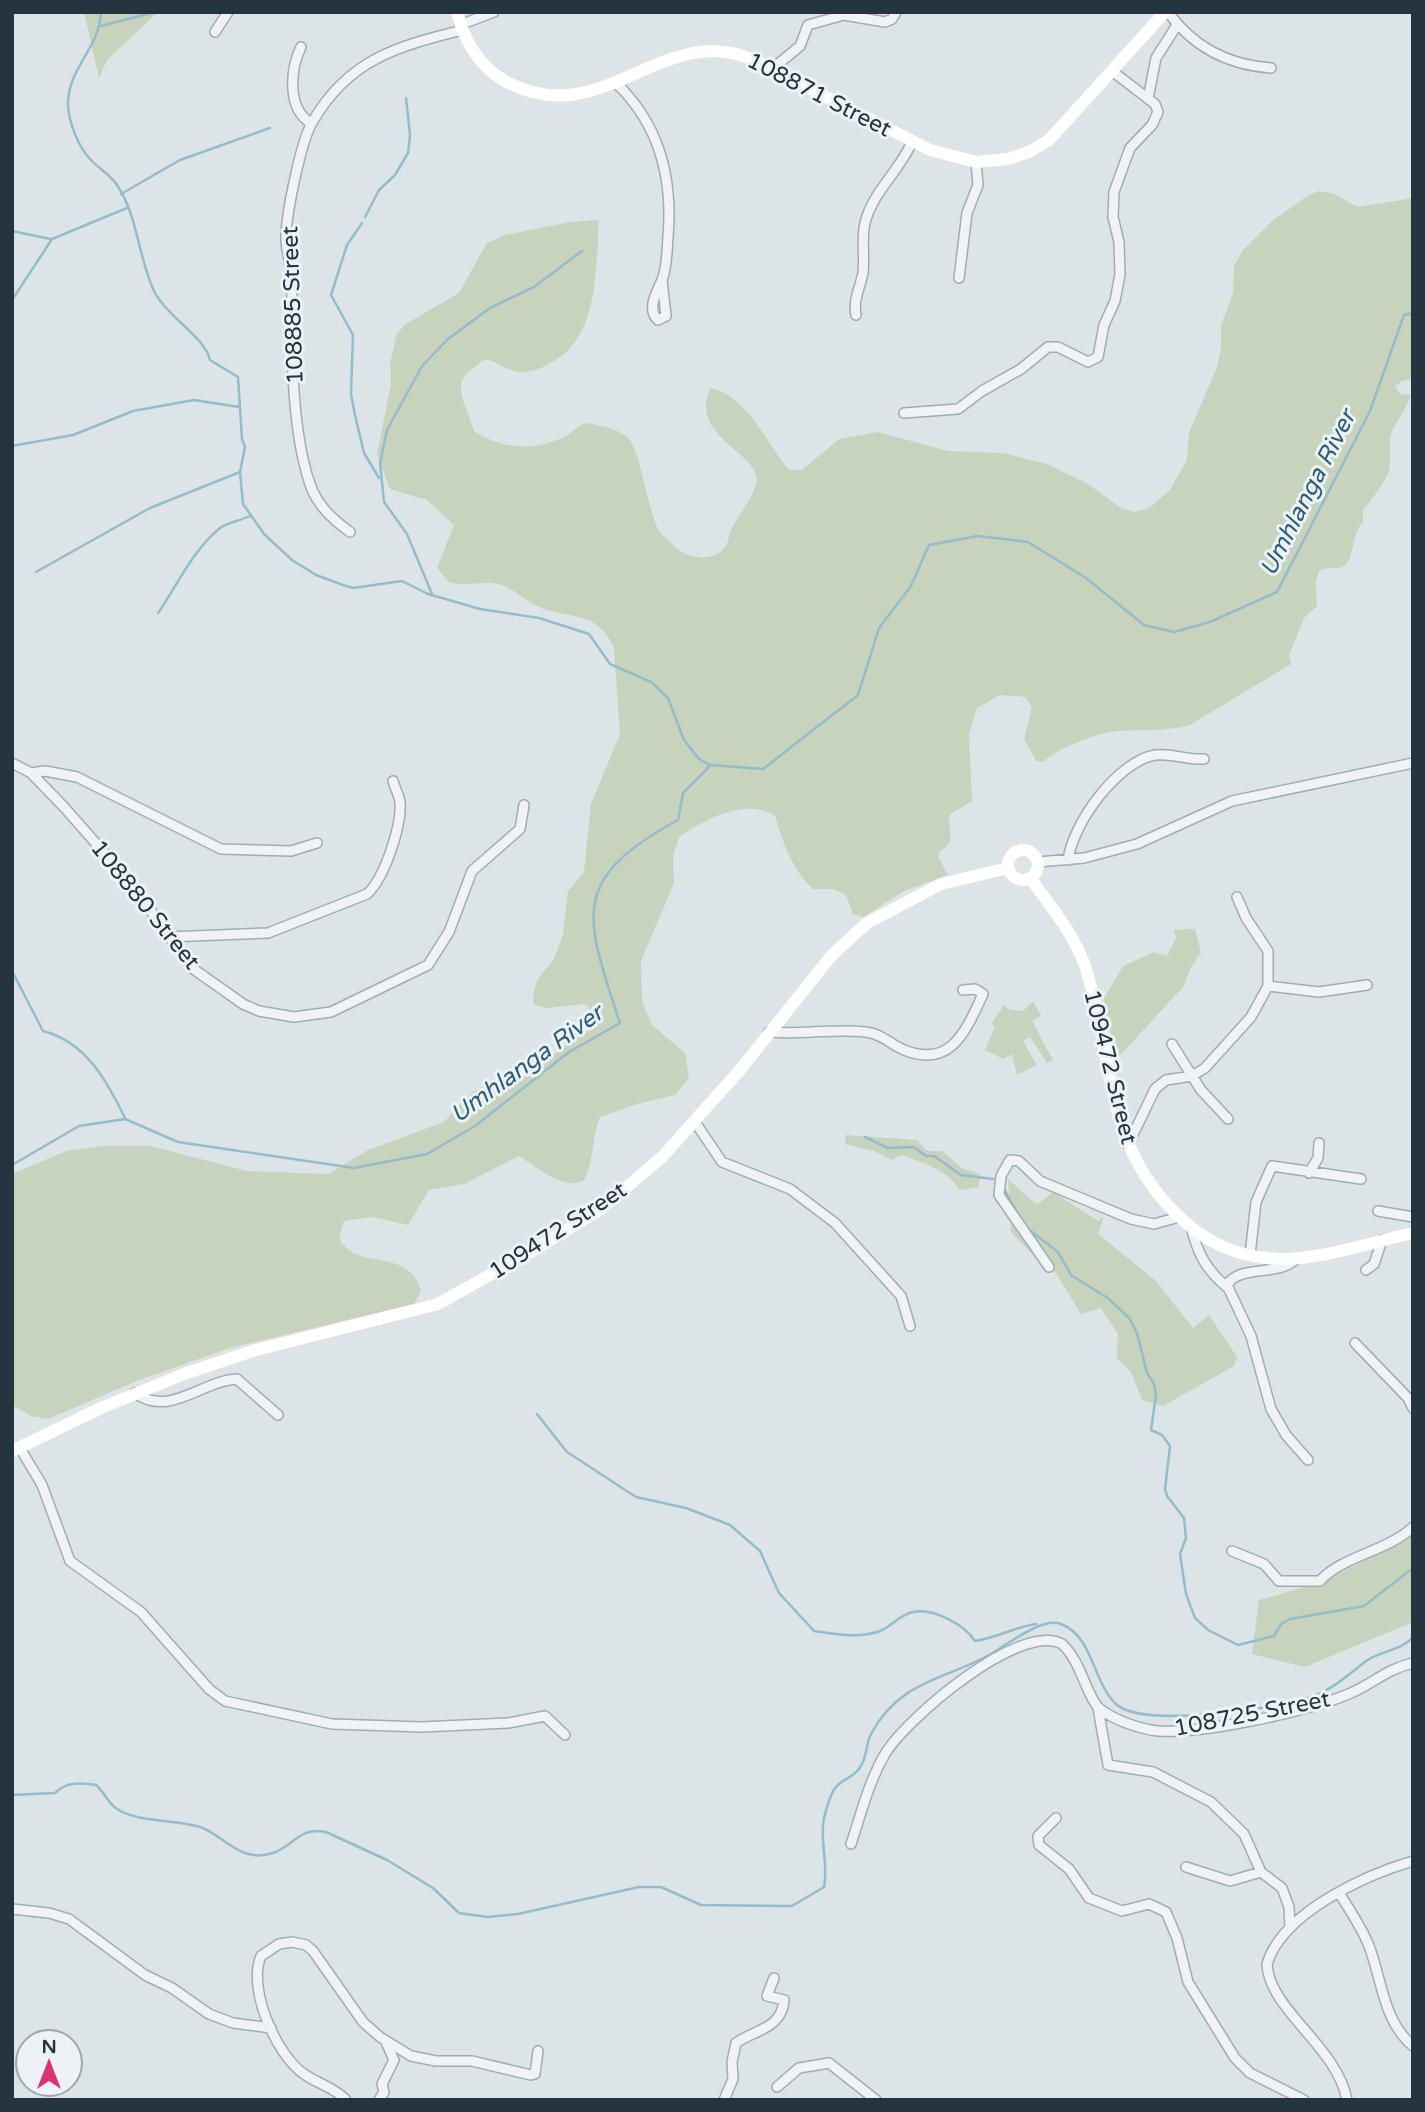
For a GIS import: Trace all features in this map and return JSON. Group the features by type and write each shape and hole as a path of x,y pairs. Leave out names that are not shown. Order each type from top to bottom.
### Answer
{"street":[{"path":"215,32 228,12"},
{"name":"108885 Street","path":"350,532 330,516 316,498 305,467 298,419 291,275 286,234 312,123 342,84 373,58 460,22 494,12"},
{"path":"772,69 800,46 808,25 844,15 885,22 892,19 896,12"},
{"path":"1166,12 1177,25 1211,52 1232,62 1271,68"},
{"name":"108871 Street","path":"460,22 475,53 492,72 541,96 578,95 616,83 677,56 706,50 737,54 772,69 912,142 955,159 976,162 1009,159 1049,141 1166,12"},
{"path":"1148,99 1156,58 1177,25"},
{"path":"301,47 292,77 296,109 312,123"},
{"path":"904,413 958,409 982,391 1021,369 1048,347 1058,347 1088,362 1098,357 1104,325 1115,301 1120,274 1119,242 1113,217 1114,192 1130,148 1157,120 1157,108 1112,71"},
{"path":"616,83 646,117 664,164 669,218 662,280"},
{"path":"856,315 853,304 863,266 864,224 882,186 901,164 912,142"},
{"path":"960,278 967,213 978,185 976,162"},
{"path":"1068,860 1073,836 1081,823 1127,767 1139,760 1166,754 1186,760 1204,759"},
{"name":"108880 Street","path":"12,763 31,773 129,881 192,968 243,1004 259,1011 294,1017 331,1012 428,965 449,932 472,871 520,829 524,805"},
{"path":"1038,862 1068,860 1137,844 1232,801 1413,763"},
{"path":"31,773 45,771 77,777 221,849 291,851 317,843"},
{"path":"168,937 268,933 366,894 377,885 398,822 400,799 393,782"},
{"path":"1018,851 1031,852 1038,862 1037,871 1031,879 1016,878 1008,868 1011,856 1018,851"},
{"name":"109472 Street","path":"16,1450 135,1393 256,1350 438,1304 601,1209 655,1163 695,1122 832,955 867,923 941,884 1008,868"},
{"name":"109472 Street","path":"1031,879 1065,926 1081,957 1128,1146 1163,1201 1180,1217 1214,1242 1250,1255 1297,1258 1413,1233"},
{"path":"1128,1146 1147,1101 1159,1084 1192,1076 1205,1068 1251,1017 1268,986 1268,951 1246,918 1237,897"},
{"path":"1268,986 1319,992 1367,985"},
{"path":"769,1032 867,1032 918,1055 934,1055 948,1049 961,1037 983,994 975,989 963,990"},
{"path":"1172,1044 1192,1076 1228,1119"},
{"path":"695,1122 722,1162 790,1189 835,1223 901,1296 910,1326"},
{"path":"1309,1173 1318,1158 1320,1143"},
{"path":"1049,1267 999,1195 1001,1176 1010,1160 1019,1161 1040,1181 1131,1219 1154,1224 1180,1217"},
{"path":"1250,1255 1256,1202 1272,1166 1361,1179"},
{"path":"1378,1211 1413,1217"},
{"path":"1191,1227 1198,1251 1209,1272 1228,1288 1251,1336 1271,1409 1286,1435 1308,1460"},
{"path":"1366,1270 1374,1264 1381,1240"},
{"path":"1228,1288 1228,1283 1233,1278 1284,1267 1297,1258"},
{"path":"1355,1343 1408,1398 1413,1408"},
{"path":"135,1393 148,1402 165,1402 237,1379 278,1415"},
{"path":"16,1450 42,1485 70,1562 141,1612 209,1689 225,1701 332,1724 422,1727 508,1723 545,1716 565,1735"},
{"path":"1231,1551 1264,1564 1279,1581 1320,1581 1326,1573 1375,1551 1413,1527"},
{"path":"851,1844 876,1771 900,1733 930,1704 1011,1649 1045,1639 1062,1644 1082,1672 1098,1708 1108,1765 1153,1772 1206,1797 1244,1834 1261,1872 1285,1893 1290,1928"},
{"name":"108725 Street","path":"1098,1708 1152,1730 1226,1724 1342,1697 1388,1670 1413,1663"},
{"path":"1056,1818 1038,1836 1039,1845 1069,1869 1089,1898 1122,1911 1149,1904 1166,1912 1181,1948 1188,1982 1235,2058 1250,2073 1304,2100"},
{"path":"1347,2100 1334,2064 1275,1990 1268,1973 1270,1953 1290,1928 1339,1894 1377,1872 1413,1861"},
{"path":"1186,1867 1230,1881 1261,1872"},
{"path":"1339,1894 1369,1945 1393,2019 1413,2046"},
{"path":"12,1909 49,1913 69,1919 145,1975 172,1987 209,2014 233,2023 271,2028"},
{"path":"346,2100 293,2064 271,2028 262,2003 257,1964 269,1950 292,1942 313,1951 363,2022 385,2040 420,2059 464,2060 528,2075 535,2074 538,2051"},
{"path":"724,2100 733,2078 732,2062 736,2043 773,2025 784,2007 785,2000 767,1996 774,1978"},
{"path":"379,2100 384,2092 382,2084 394,2060 385,2040"},
{"path":"776,2087 799,2068 829,2063 876,2100"}],"green space":[{"path":"84,12 158,12 107,60 99,78"},
{"path":"1319,191 1332,193 1358,207 1413,198 1413,379 1402,381 1395,386 1400,394 1411,395 1391,434 1388,474 1363,510 1363,522 1346,564 1339,568 1319,571 1316,582 1317,606 1304,618 1289,655 1291,664 1190,725 1100,735 1068,746 1043,762 1036,761 1024,739 1032,707 1025,697 1000,695 977,708 969,734 972,801 950,814 950,840 939,852 939,858 948,875 904,891 863,917 853,914 846,895 833,889 813,889 799,873 781,836 775,816 751,809 738,810 701,824 679,837 673,856 674,883 641,961 642,1001 652,1025 685,1053 689,1078 675,1095 600,1117 584,1180 576,1183 559,1180 519,1156 464,1184 429,1190 408,1225 372,1217 344,1221 339,1238 347,1248 357,1255 394,1263 405,1268 414,1277 421,1291 414,1304 230,1348 139,1380 48,1419 31,1416 12,1405 12,1174 66,1151 103,1146 151,1146 247,1171 328,1174 368,1150 444,1122 472,1092 491,1083 532,1075 559,1050 598,1024 599,1015 584,1004 547,1008 534,1005 533,998 537,980 554,959 563,935 568,891 584,872 591,804 620,734 614,648 607,635 590,621 537,606 499,584 449,582 437,568 454,525 427,500 390,489 377,454 391,384 390,364 396,336 404,325 459,293 487,243 505,235 570,222 599,220 595,282 586,322 577,339 564,354 531,371 508,369 486,359 474,367 466,375 461,389 474,431 506,445 529,446 552,442 587,423 618,431 627,437 635,452 658,529 679,550 692,556 703,557 716,555 726,546 732,528 756,484 756,473 750,464 717,433 709,420 706,406 710,388 723,392 745,410 789,470 802,470 839,439 878,432 948,451 1003,453 1047,464 1088,484 1121,508 1135,512 1149,508 1170,490 1187,460 1189,433 1217,367 1221,348 1221,326 1233,293 1234,266 1244,249 1271,222 1307,196"},
{"path":"1195,929 1201,953 1191,967 1183,987 1115,1061 1104,998 1123,966 1154,952 1167,956 1176,938 1174,930"},
{"path":"1033,1001 1041,1016 1032,1021 1053,1060 1047,1063 1030,1037 1023,1041 1037,1065 1017,1075 1012,1054 1003,1059 985,1050 995,1027 992,1023 1004,1005 1010,1010 1023,1011"},
{"path":"846,1135 917,1140 927,1151 942,1151 963,1169 980,1174 979,1187 960,1190 949,1177 919,1161 902,1155 892,1160 874,1151 845,1144"},
{"path":"1008,1179 1037,1205 1053,1192 1098,1221 1104,1216 1098,1234 1156,1281 1193,1328 1209,1315 1237,1357 1234,1366 1163,1406 1142,1400 1131,1372 1117,1358 1118,1334 1101,1308 1081,1314 1052,1267 1038,1260 1011,1232"},
{"path":"1413,1532 1413,1622 1305,1667 1252,1654 1259,1600 1339,1573 1378,1554"}],"waterway":[{"path":"101,12 95,37 69,92 68,105 72,127 86,154 114,181 124,197 154,291 168,310 201,343 210,360 238,377 242,439 245,447 240,472 243,504 264,534 292,560 316,575 343,585 353,588 402,581 428,594 480,609 539,618 589,634 610,664 651,682 668,698 684,740 699,759 710,765"},
{"path":"101,26 155,12"},
{"path":"365,217 379,190 395,175 408,153 410,135 406,98"},
{"path":"121,194 180,160 270,128"},
{"path":"12,300 52,239 127,208"},
{"path":"362,223 347,245 331,295 353,335 351,394 364,453 379,478"},
{"path":"12,231 50,239"},
{"path":"432,594 407,534 384,502 380,463 387,430 422,366 448,339 490,308 534,287 582,251"},
{"name":"Umhlanga River","path":"12,1165 79,1126 125,1119 178,1142 354,1168 427,1154 475,1126 569,1052 620,1023 599,955 594,928 595,904 602,882 618,862 642,842 678,820 683,793 711,765 763,769 858,695 879,628 911,586 929,545 978,536 1028,542 1086,578 1144,625 1174,632 1210,622 1277,592 1370,411 1404,315 1413,313"},
{"path":"12,446 73,435 133,411 194,400 239,407"},
{"path":"36,572 150,508 240,472"},
{"path":"158,613 210,537 222,526 250,516"},
{"path":"12,971 43,1031 58,1036 83,1054 111,1090 125,1118"},
{"path":"865,1137 888,1148 914,1147 926,1156 934,1156 961,1175 993,1179"},
{"path":"1003,1187 1020,1218"},
{"path":"1028,1229 1058,1252 1071,1275 1109,1299 1130,1319 1137,1333 1147,1373 1154,1384 1156,1395 1151,1430 1162,1435 1170,1446 1165,1489 1167,1496 1184,1518 1186,1538 1180,1554 1186,1594 1195,1618 1208,1630 1238,1645 1274,1636 1281,1624 1290,1619 1364,1606 1413,1568"},
{"path":"537,1414 567,1452 636,1497 686,1508 730,1525 760,1551 779,1593 814,1631 864,1635 884,1629 908,1614 921,1611 956,1623 975,1641 1036,1624"},
{"path":"12,1795 55,1793 64,1786 74,1784 96,1785 114,1807 126,1813 146,1819 200,1827 251,1855 273,1853 310,1832 326,1832 387,1860 433,1888 459,1913 488,1917 518,1914 639,1887 661,1887 701,1905 792,1906 824,1887 823,1826 828,1803 835,1788 859,1768 864,1760 869,1738 883,1716 910,1692 974,1663 1044,1624 1061,1624 1072,1630 1087,1649 1102,1684 1117,1705 1132,1712 1182,1716 1244,1711 1314,1696 1335,1685 1366,1661 1403,1645 1413,1637"}]}
